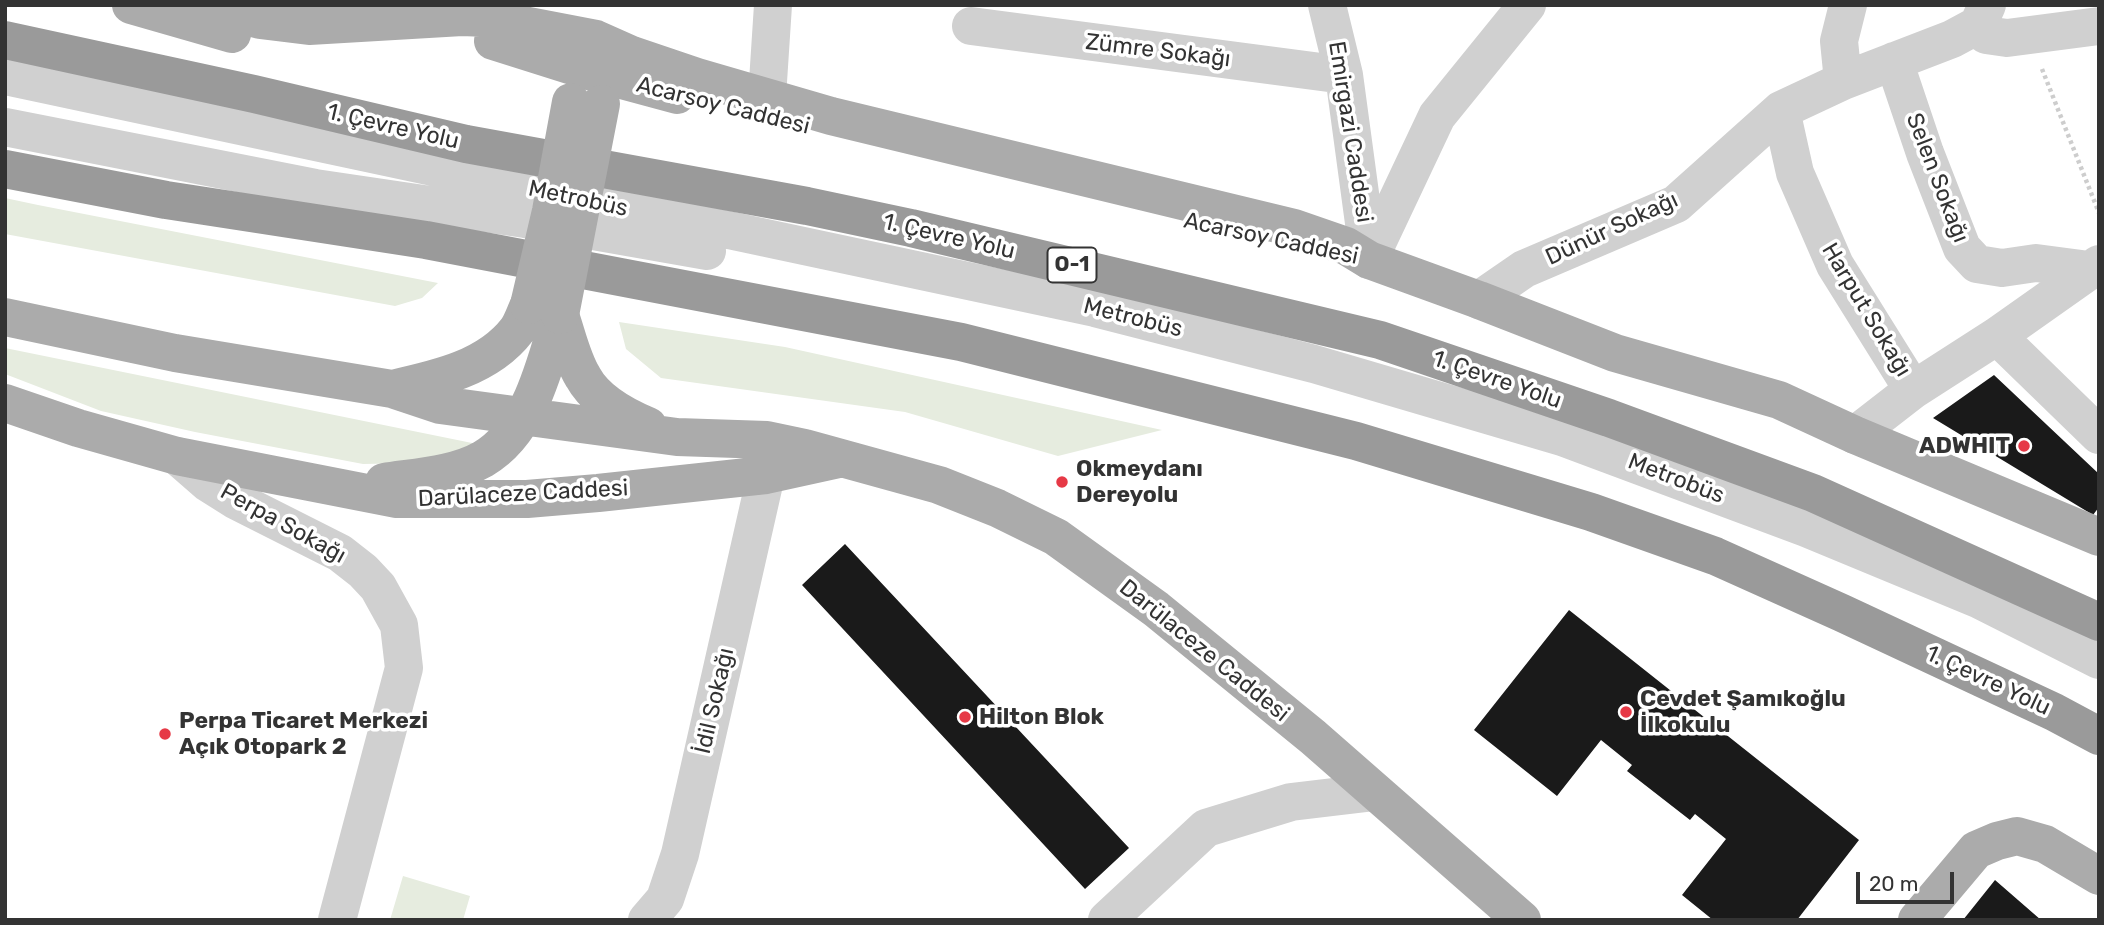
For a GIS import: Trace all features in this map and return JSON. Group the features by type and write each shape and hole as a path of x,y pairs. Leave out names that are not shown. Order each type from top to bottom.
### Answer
{"highway":[{"name":"1. Çevre Yolu","path":"5,40 466,144 898,225 1380,340 1609,418 1812,493 2099,622"},
{"name":"1. Çevre Yolu","path":"5,169 166,200 426,240 948,339 1343,438 1591,512 1715,556 1992,682 2099,736"}],"main road":[{"name":"Acarsoy Caddesi","path":"131,5 232,13 260,20 309,26 461,11 487,19 591,64"},
{"name":"Acarsoy Caddesi","path":"232,13 305,50 466,39 497,41 591,64 632,55 766,107 831,116 1294,228 1346,246 1370,260 1615,353 1779,400 1854,435 2099,537"},
{"path":"344,487 429,475 481,460 501,447 523,416 539,382 545,310 591,64"},
{"path":"392,389 439,379 482,359 545,310"},
{"path":"545,310 583,378 594,392 627,418 677,437"},
{"name":"Darülaceze Caddesi","path":"5,317 200,357 392,389 440,405 677,437 766,458"},
{"name":"Darülaceze Caddesi","path":"5,403 78,428 177,456 397,499 527,499 766,458 805,448 939,485 997,508 1056,537 1156,609 1375,792 1522,920"},
{"path":"1917,920 1976,850 2017,836 2045,844 2099,876"}],"street":[{"path":"766,107 773,5"},
{"name":"Emirgazi Caddesi","path":"1327,5 1344,75 1370,260"},
{"path":"1370,260 1437,116 1527,5"},
{"path":"1843,81 1839,41 1848,5"},
{"path":"1983,15 1986,35 2007,38 2099,26"},
{"name":"Dünür Sokağı","path":"1479,300 1524,269 1676,204 1781,110 1843,81 1952,39 1983,15"},
{"name":"Zümre Sokağı","path":"971,26 1344,75"},
{"name":"Selen Sokağı","path":"1894,61 1962,248 1977,264 2002,268 2036,262 2094,267"},
{"name":"Metrobüs","path":"5,76 1095,308 1314,364 1562,437 1806,528 1980,600 2099,660"},
{"name":"Harput Sokağı","path":"1781,110 1795,173 1835,265 1913,390"},
{"name":"Metrobüs","path":"5,127 315,188 525,219 724,254 896,289 1227,363 1497,438 1736,525 1967,622 2099,689"},
{"path":"1854,435 1913,390 1997,336 2094,267"},
{"path":"1997,336 2099,435"},
{"name":"Perpa Sokağı","path":"177,456 234,500 340,553 363,570 378,587 399,625 404,668 337,920"},
{"name":"İdil Sokağı","path":"647,920 665,899 680,854 766,458"},
{"path":"1107,920 1206,828 1291,802 1375,792"}],"path":[{"path":"2029,35 2099,213"}],"shaded area":[{"path":"5,198 438,283 422,298 395,306 5,234"},
{"path":"619,322 785,347 1162,430 1058,456 905,412 661,378 626,349"},
{"path":"5,348 477,444 417,463 363,464 195,432 101,411 5,374"},
{"path":"403,876 470,896 463,920 390,920"}],"building":[{"name":"ADWHIT","path":"1994,375 2099,474 2099,507 2093,515 1933,418"},
{"name":"Hilton Blok","path":"845,544 1129,848 1085,889 802,585"},
{"path":"1569,610 1859,840 1797,920 1713,920 1682,895 1726,839 1695,814 1690,820 1627,771 1632,765 1601,740 1557,796 1474,730"},
{"path":"1995,880 2041,920 1963,920"}],"place":[{"name":"ADWHIT","path":"2024,446"},
{"name":"Okmeydanı Dereyolu","path":"1062,482"},
{"name":"Cevdet Şamıkoğlu İlkokulu","path":"1626,712"},
{"name":"Hilton Blok","path":"965,717"},
{"name":"Perpa Ticaret Merkezi Açık Otopark 2","path":"165,734"}]}
